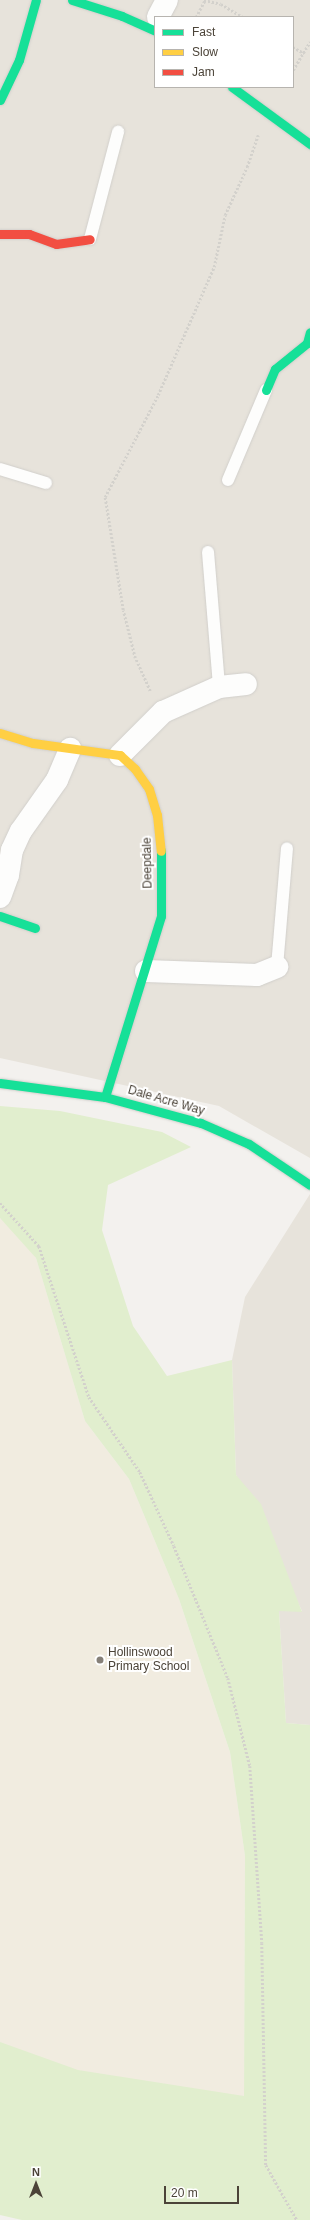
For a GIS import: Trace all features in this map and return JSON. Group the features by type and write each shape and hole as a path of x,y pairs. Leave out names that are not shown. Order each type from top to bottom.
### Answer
{"street":[{"path":"0,100 19,60 36,0"},
{"path":"72,0 154,25"},
{"path":"159,16 167,0"},
{"path":"233,88 265,114 310,144"},
{"path":"0,234 29,234 56,244 90,239"},
{"path":"266,390 275,369 307,343 310,332"},
{"path":"0,733 33,743 70,749 120,754 163,712 219,687 246,684"},
{"path":"0,897 12,850 21,831 57,780 70,749"},
{"name":"Deepdale","path":"105,1097 146,971 160,916 161,840 148,789 135,769 120,754"},
{"path":"0,916 35,928"},
{"path":"146,971 257,975 277,967"},
{"name":"Dale Acre Way","path":"0,1083 105,1097 201,1123 249,1144 310,1185"}],"lane":[{"path":"90,239 118,132"},
{"path":"228,480 266,390"},
{"path":"0,470 46,484"},
{"path":"208,552 219,687"},
{"path":"277,967 287,848"}],"path":[{"path":"197,16 205,0 221,4 241,16"},
{"path":"294,68 310,42"},
{"path":"294,47 304,53"},
{"path":"163,712 135,658 123,610 105,497 158,395 214,267 225,215 247,167 265,114"},
{"path":"0,1203 39,1246 90,1397 140,1472 174,1546 228,1678 250,1766 262,1943 266,2165 298,2220"}],"shaded area":[{"path":"0,0 310,0 310,1158 219,1106 0,1058"},
{"path":"310,1194 310,1725 286,1723 279,1611 302,1611 236,1475 232,1360 245,1297"},
{"name":"Hollinswood Primary School","path":"0,1218 19,1235 36,1258 85,1421 129,1479 179,1599 230,1752 245,1856 244,2096 0,2147"}],"green space":[{"path":"0,1106 60,1111 162,1132 191,1147 108,1185 102,1230 133,1326 167,1376 232,1360 236,1475 261,1504 302,1612 279,1611 286,1723 310,1725 310,2220 22,2220 0,2215 0,2042 78,2070 244,2096 245,1856 230,1752 179,1599 129,1479 85,1421 36,1258 0,1218"}],"traffic: fast":[{"path":"0,100 19,60 36,0"},
{"path":"72,0 122,16 154,31"},
{"path":"233,88 310,144"},
{"path":"266,390 275,369 307,343 310,332"},
{"path":"105,1097 161,916 161,851"},
{"path":"0,916 35,928"},
{"path":"0,1083 105,1097 201,1123 249,1144 310,1185"}],"traffic: slow":[{"path":"0,733 33,743 120,755 135,769 149,789 157,815 161,851"}],"traffic: jam":[{"path":"0,234 29,234 56,244 90,239"}],"place":[{"name":"Hollinswood Primary School","path":"100,1660"}]}
